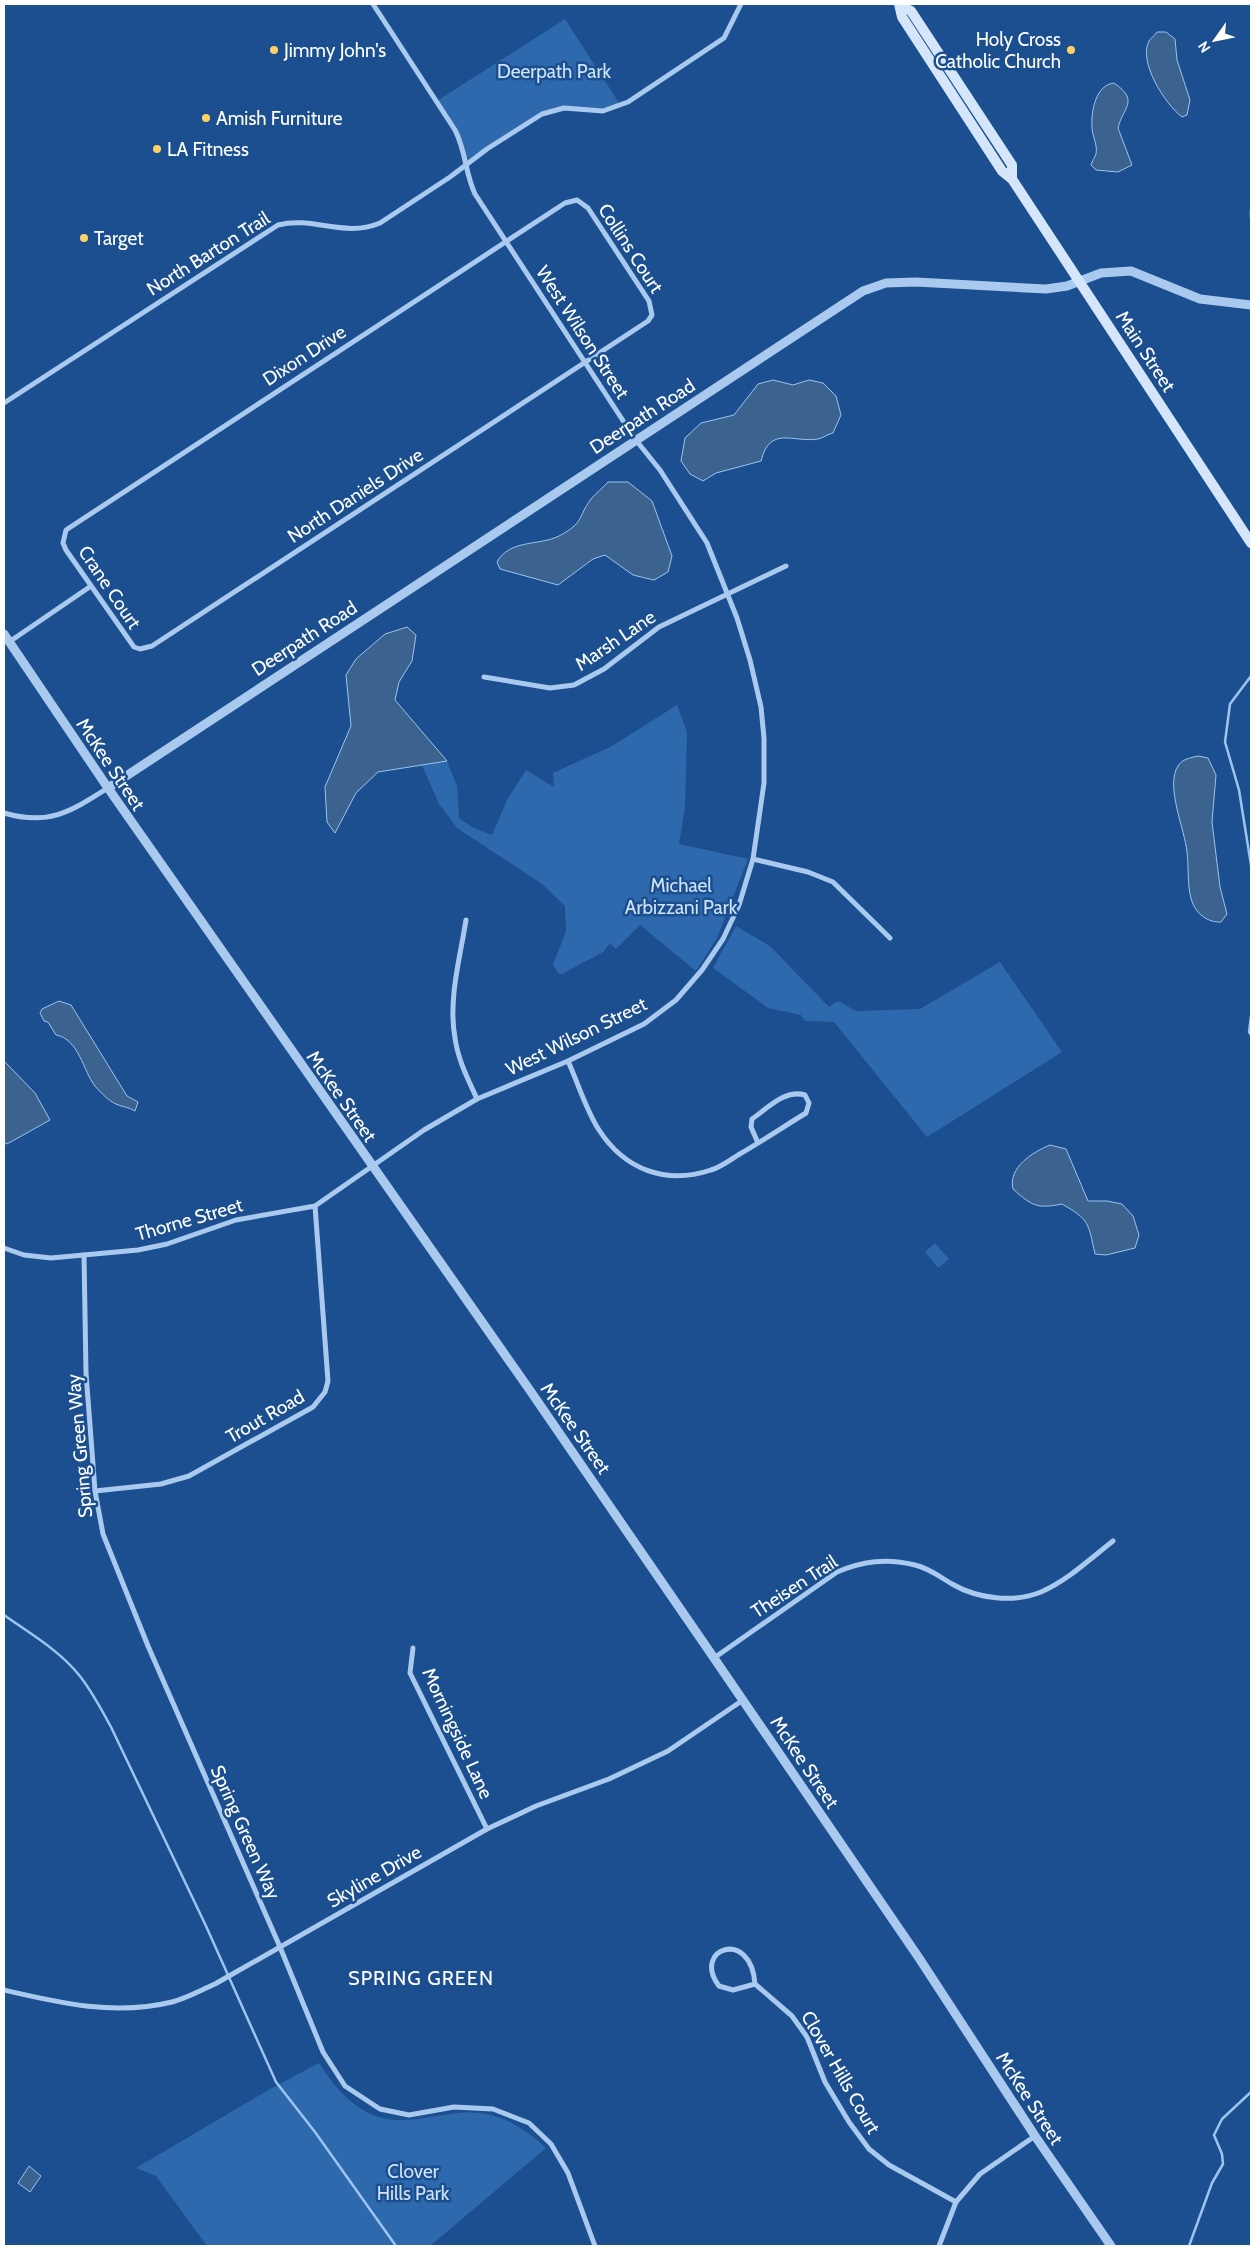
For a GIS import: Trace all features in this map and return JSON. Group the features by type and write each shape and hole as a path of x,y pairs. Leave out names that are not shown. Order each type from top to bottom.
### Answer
{"main road":[{"name":"Main Street","path":"900,5 902,17 921,48 1002,172 1012,179 1251,543"}],"street":[{"name":"West Wilson Street","path":"371,1166 424,1130 477,1099 568,1061 644,1024 676,1000 690,986 722,939 738,905 753,859 764,783 764,738 761,707 750,660 728,593 703,536 660,470 635,439 475,194 468,180 462,145 451,123 373,4"},
{"name":"North Barton Trail","path":"4,403 278,225 292,221 346,229 369,228 380,223 531,120 553,110 603,111 628,102 724,38 731,28 741,4"},
{"name":"Collins Court","path":"565,203 577,200 588,208 648,300 652,315 643,326"},
{"name":"Dixon Drive","path":"63,536 71,525 565,203"},
{"name":"Deerpath Road","path":"108,788 635,439 863,291 886,283 916,282 1046,289 1067,286 1101,272 1131,271 1200,299 1251,305"},
{"name":"North Daniels Drive","path":"140,649 152,646 643,326"},
{"name":"Crane Court","path":"63,536 66,550 129,642 140,649"},
{"name":"Marsh Lane","path":"484,677 550,688 574,685 604,669 659,627 786,566"},
{"path":"9,642 91,586"},
{"name":"McKee Street","path":"4,634 108,788 529,1389 743,1700 919,1958 1035,2136 1111,2246"},
{"path":"4,813 22,818 51,818 76,808 108,788"},
{"path":"753,859 808,872 833,882 890,938"},
{"path":"466,920 454,1002 454,1037 462,1066 477,1099"},
{"path":"568,1061 598,1129 618,1154 640,1168 664,1175 689,1176 713,1169 758,1143 806,1113 809,1102 805,1095 796,1092 786,1095 752,1119 751,1126 758,1143"},
{"name":"Thorne Street","path":"4,1248 24,1255 39,1257 84,1255 154,1248 236,1220 315,1206 371,1166"},
{"name":"Trout Road","path":"95,1491 161,1484 189,1476 302,1414 320,1400 328,1381 315,1206"},
{"name":"Spring Green Way","path":"84,1255 86,1373 95,1491 103,1534 112,1560 280,1947 323,2052 345,2086 380,2109 410,2115 454,2107 493,2109 529,2123 551,2144 568,2173 595,2246"},
{"name":"Theisen Trail","path":"714,1658 836,1572 852,1566 866,1562 890,1560 916,1565 966,1591 992,1598 1018,1598 1057,1584 1113,1541"},
{"name":"Morningside Lane","path":"413,1648 410,1673 487,1829"},
{"name":"Skyline Drive","path":"4,1990 76,2006 135,2008 172,2002 215,1984 487,1829 536,1806 609,1779 668,1751 743,1700"},
{"path":"724,1950 743,1953 752,1966 755,1984 733,1990 719,1986 711,1973 712,1960 724,1950"},
{"name":"Clover Hills Court","path":"755,1984 792,2016 807,2037 825,2082 849,2122 869,2149 889,2165 956,2202"},
{"path":"940,2246 956,2202 980,2174 1035,2136"}],"green space":[{"name":"Deerpath Park","path":"565,19 621,106 613,109 553,110 466,164 462,145 437,101"},
{"name":"Michael Arbizzani Park","path":"677,705 687,732 685,807 679,844 748,859 717,938 696,971 640,925 616,949 610,943 603,952 562,974 558,973 553,964 566,932 565,906 542,884 457,828 439,804 422,765 447,761 457,786 459,818 472,827 492,835 507,800 526,770 554,787 553,773 612,746"},
{"path":"736,926 770,946 829,1007 838,1001 856,1011 920,1009 1000,962 1062,1052 927,1137 834,1022 805,1021 801,1015 768,1008 713,968"},
{"path":"935,1243 949,1259 938,1268 925,1252"},
{"name":"Clover Hills Park","path":"319,2063 344,2095 356,2106 374,2115 385,2119 409,2120 457,2113 482,2113 516,2125 546,2148 430,2246 207,2246 156,2176 136,2168 270,2089"}],"shaded area":[{"path":"1157,32 1166,32 1175,39 1177,60 1190,100 1187,115 1182,117 1161,93 1150,71 1147,50 1149,41"},
{"path":"1114,83 1122,89 1128,100 1118,128 1132,165 1118,172 1096,170 1091,165 1096,154 1092,113 1099,93 1103,88"},
{"path":"773,380 793,385 809,380 823,383 836,396 841,415 833,433 818,439 809,440 776,439 765,450 761,461 716,473 703,481 690,474 681,461 685,438 701,423 734,415 758,384"},
{"path":"608,482 628,482 652,501 672,556 668,572 654,580 633,575 605,555 593,559 558,585 500,569 497,562 509,550 517,546 551,539 573,527 580,519 591,499"},
{"path":"407,627 416,635 412,661 399,682 395,700 447,761 378,772 356,793 335,833 327,822 325,787 351,726 346,675 356,659 385,634"},
{"path":"1198,756 1208,758 1216,775 1212,822 1220,887 1227,914 1221,922 1206,919 1198,912 1193,903 1189,887 1186,843 1175,796 1175,775 1178,766 1184,760"},
{"path":"59,1001 71,1005 127,1096 138,1102 135,1111 108,1099 91,1080 75,1049 64,1038 56,1035 48,1022 44,1021 40,1013 42,1009"},
{"path":"4,1061 35,1093 50,1120 7,1144 4,1142"},
{"path":"1050,1145 1066,1149 1088,1201 1107,1201 1122,1204 1133,1216 1139,1235 1135,1248 1106,1255 1095,1254 1089,1229 1078,1214 1062,1204 1035,1205 1013,1189 1012,1181 1014,1174 1023,1161"},
{"path":"29,2166 41,2176 30,2192 18,2183"}],"waterway":[{"path":"1251,210 1251,217"},
{"path":"1251,676 1230,704 1225,742 1239,790 1251,865"},
{"path":"1251,1016 1249,1032 1251,1035"},
{"path":"4,1615 43,1642 71,1666 92,1694 111,1727 206,1926 276,2082 315,2132 396,2246"},
{"path":"1189,2246 1212,2183 1223,2164 1222,2154 1214,2135 1222,2119 1251,2092"}],"place":[{"name":"Jimmy John's","path":"274,50"},
{"name":"Holy Cross Catholic Church","path":"1071,50"},
{"name":"Amish Furniture","path":"206,118"},
{"name":"LA Fitness","path":"157,149"},
{"name":"Target","path":"84,238"}],"district":[{"name":"SPRING GREEN","path":"421,1978"}]}
